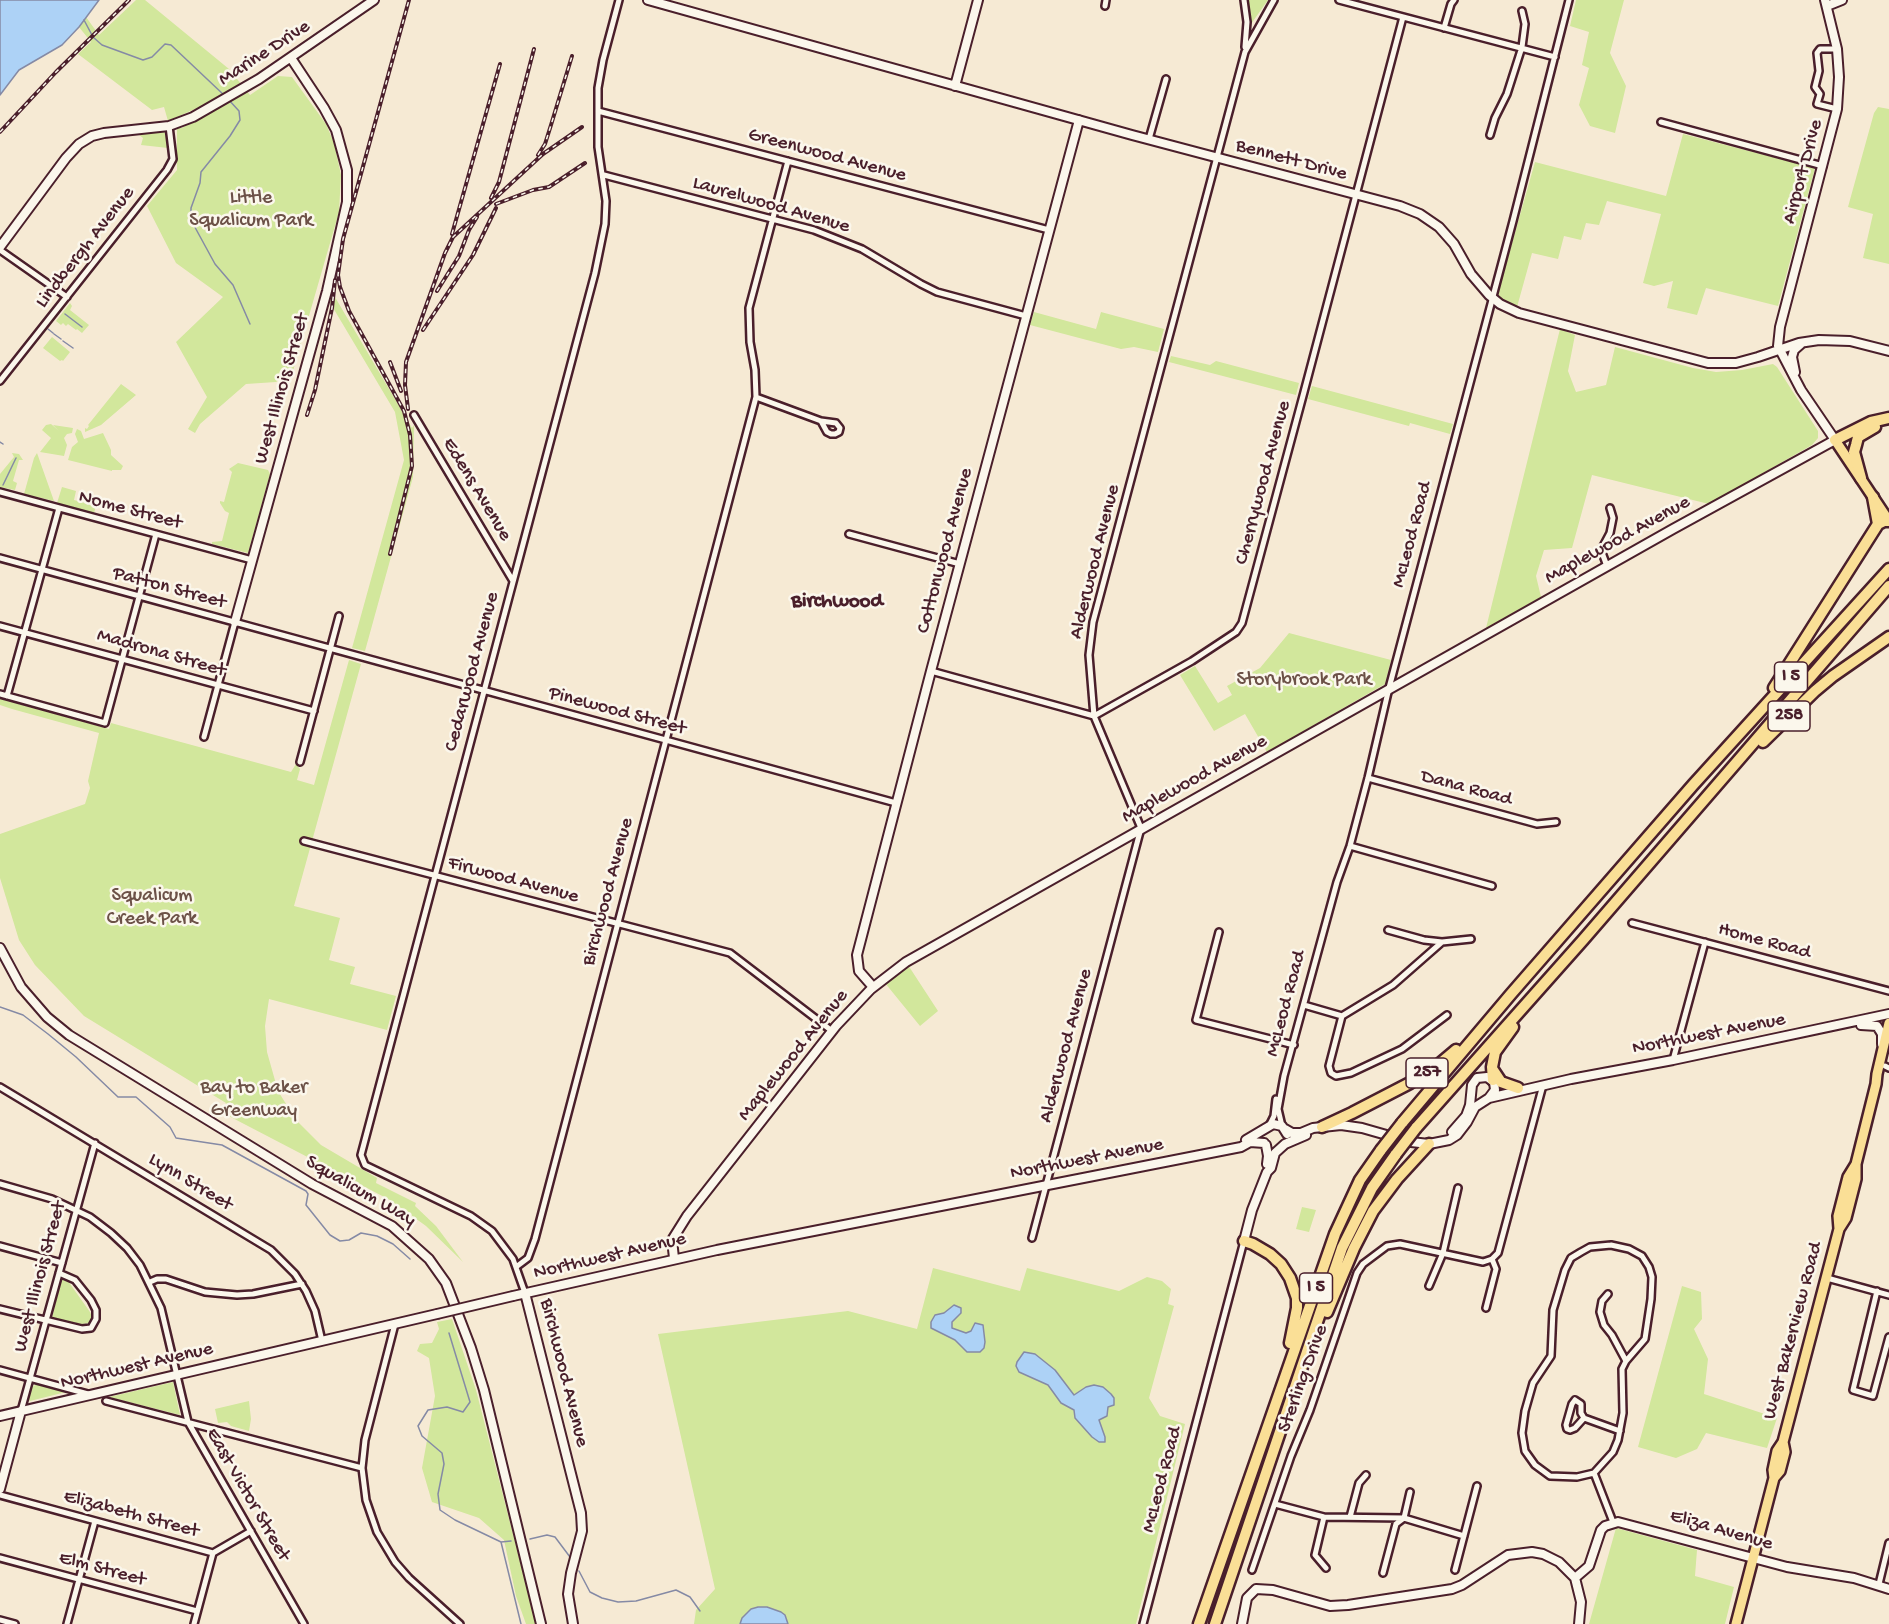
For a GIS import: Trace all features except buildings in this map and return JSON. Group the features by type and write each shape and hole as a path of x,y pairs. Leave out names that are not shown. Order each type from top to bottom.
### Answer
{"highway":[{"path":"1835,440 1871,422 1889,418"},
{"path":"1835,440 1889,423"},
{"path":"1861,478 1854,452 1858,438 1875,427"},
{"path":"1693,785 1773,689 1885,522 1873,497"},
{"name":"I 5","path":"1199,1624 1335,1234 1360,1180 1402,1123 1511,994 1693,785 1889,569"},
{"name":"I 5","path":"1215,1624 1342,1248 1372,1188 1416,1128 1583,940 1889,586"},
{"name":"258","path":"1699,806 1815,691 1851,662 1889,637"},
{"path":"1494,1082 1492,1067 1497,1048 1583,940"},
{"name":"257","path":"1322,1127 1421,1077 1472,1035 1511,994"},
{"path":"1492,1067 1501,1082 1518,1088"},
{"path":"1297,1385 1347,1265 1373,1211 1397,1179 1429,1144"},
{"path":"1244,1241 1261,1247 1276,1259 1290,1278 1297,1298 1294,1325 1266,1432"}],"main road":[{"path":"1835,440 1873,497"},
{"name":"West Bakerview Road","path":"1885,1064 1889,1023"},
{"name":"West Bakerview Road","path":"1736,1624 1774,1478 1780,1471 1785,1452 1784,1442 1839,1229 1846,1218 1856,1179 1856,1164 1876,1084 1889,1050"}],"street":[{"name":"Marine Drive","path":"0,249 66,158 79,144 92,136 104,133 169,126 193,117 259,79 374,0"},
{"name":"Cedarwood Avenue","path":"516,1267 508,1251 483,1223 365,1165 361,1155 595,273 605,224 606,201 604,175 598,147 598,88 619,0"},
{"name":"Bennett Drive","path":"648,0 1217,158 1400,206 1420,214 1439,227 1454,244 1471,274 1492,297 1500,304 1519,313 1708,363 1736,363 1819,339 1850,341 1889,351"},
{"path":"955,86 978,0"},
{"path":"1244,0 1247,22 1245,52"},
{"name":"Alderwood Avenue","path":"1032,1238 1142,828 1094,716 1089,655 1093,622 1245,52 1274,0"},
{"path":"1339,0 1555,57"},
{"path":"1444,28 1454,0"},
{"name":"McLeod Road","path":"1266,1128 1274,1116 1276,1100 1294,1045 1336,884 1350,846 1389,688 1475,367 1569,0"},
{"path":"1826,3 1842,0"},
{"name":"Airport Drive","path":"1779,350 1777,340 1780,327 1837,109 1839,77 1837,49 1826,3"},
{"path":"1490,135 1495,118 1507,94 1522,47 1525,24 1522,11"},
{"name":"Cherrywood Avenue","path":"1094,716 1192,661 1231,636 1242,623 1402,17"},
{"path":"1837,49 1820,49 1817,53 1819,71 1815,87 1820,94 1817,104 1837,109"},
{"name":"West Illinois Street","path":"204,736 318,327 347,202 347,170 336,130 291,58"},
{"path":"1149,139 1166,79"},
{"name":"Greenwood Avenue","path":"598,111 1049,230"},
{"name":"Cottonwood Avenue","path":"873,987 859,971 857,955 1079,120"},
{"path":"1661,122 1823,166"},
{"name":"Lindbergh Avenue","path":"0,381 167,170 173,159 169,126"},
{"name":"Birchwood Avenue","path":"573,1624 568,1594 582,1531 581,1513 525,1293 516,1267 528,1258 535,1239 756,397 749,308 788,161"},
{"name":"Laurelwood Avenue","path":"604,175 814,230 846,242 937,292 1026,316"},
{"path":"0,249 67,297"},
{"path":"1761,356 1770,349 1780,327"},
{"path":"1802,390 1791,360 1796,348 1806,341"},
{"path":"1779,350 1835,440"},
{"path":"756,397 821,421"},
{"name":"Edens Avenue","path":"414,415 513,581"},
{"name":"Maplewood Avenue","path":"674,1258 672,1240 679,1227 832,1031 873,987 920,952 1835,440"},
{"name":"Nome Street","path":"0,492 252,560"},
{"path":"7,696 58,508"},
{"path":"1607,566 1601,550 1610,533 1613,518 1611,508"},
{"path":"0,694 105,723 156,534"},
{"path":"849,534 960,564"},
{"name":"Patton Street","path":"0,558 331,648"},
{"path":"300,762 339,616"},
{"name":"Madrona Street","path":"0,626 314,711"},
{"name":"Pinewood Street","path":"331,648 897,803"},
{"path":"931,672 1094,716"},
{"name":"Dana Road","path":"1368,778 1537,824 1556,822"},
{"name":"Firwood Avenue","path":"304,841 729,953 832,1031"},
{"path":"1350,846 1492,886"},
{"name":"Home Road","path":"1632,923 1889,991"},
{"path":"1388,930 1424,940 1442,942 1471,939"},
{"path":"1219,932 1196,1020 1294,1045"},
{"path":"1442,942 1393,985 1342,1016 1329,1066 1331,1073 1336,1076 1361,1069 1401,1049 1447,1015"},
{"path":"1673,1060 1705,942"},
{"name":"Squalicum Way","path":"0,948 21,987 47,1017 69,1035 312,1184 392,1226 429,1259 452,1297 474,1358 541,1624"},
{"path":"1304,1005 1342,1016"},
{"name":"Northwest Avenue","path":"1494,1082 1498,1088 1507,1090 1539,1086 1889,1014"},
{"path":"1838,1026 1867,1024 1877,1026 1882,1037 1885,1064"},
{"name":"McLeod Road","path":"1284,1076 1278,1109 1284,1128"},
{"path":"1348,1126 1311,1134 1271,1149 1262,1137 1266,1128 1275,1124 1294,1133 1322,1127 1348,1126 1411,1142 1429,1144 1449,1140 1457,1135 1475,1107 1495,1092 1494,1082 1487,1077 1479,1077 1473,1083 1469,1110 1456,1128 1437,1139 1411,1142"},
{"path":"1486,1308 1496,1269 1492,1259 1498,1253 1539,1086"},
{"name":"Northwest Avenue","path":"1488,1099 1539,1086"},
{"name":"Lynn Street","path":"0,1087 261,1243 279,1257 302,1284 315,1311 322,1341"},
{"path":"1472,1091 1477,1098 1488,1099"},
{"name":"Northwest Avenue","path":"1231,1148 1266,1128"},
{"path":"1282,1146 1287,1136 1284,1128"},
{"name":"Northwest Avenue","path":"0,1416 674,1258 1255,1142 1265,1144"},
{"name":"West Illinois Street","path":"0,1489 95,1143"},
{"name":"McLeod Road","path":"1143,1624 1252,1210 1267,1172 1268,1156 1265,1144"},
{"name":"McLeod Road","path":"1267,1172 1271,1168 1275,1153 1282,1146"},
{"name":"East Victor Street","path":"0,1184 44,1196 76,1209 111,1233 127,1248 150,1282 161,1308 188,1422 304,1624"},
{"path":"1429,1286 1443,1253 1458,1188"},
{"name":"Sterling Drive","path":"1252,1570 1291,1456 1310,1410 1362,1264 1387,1246 1400,1244 1483,1262 1492,1259"},
{"path":"0,1246 62,1263"},
{"path":"1620,1246 1642,1256 1652,1277 1645,1339 1622,1369 1624,1394 1620,1431 1613,1452 1594,1473 1577,1478 1550,1476 1542,1472 1529,1459 1522,1434 1525,1411 1533,1383 1551,1356 1553,1310 1565,1270 1571,1258 1590,1247 1620,1246"},
{"path":"0,1309 46,1321 85,1329 91,1328 96,1323 96,1310 87,1294 70,1276 59,1273"},
{"path":"1827,1278 1889,1295"},
{"path":"150,1282 166,1279 205,1292 237,1295 302,1284"},
{"path":"1877,1291 1852,1390 1873,1396 1889,1337"},
{"path":"1608,1294 1602,1301 1600,1312 1604,1324 1626,1361"},
{"path":"395,1324 369,1419 362,1468 369,1509 388,1552 409,1578 460,1624"},
{"path":"0,1370 90,1395"},
{"path":"1584,1418 1573,1430 1566,1427 1575,1400 1581,1404 1581,1413 1584,1418 1620,1431"},
{"path":"106,1401 362,1468"},
{"path":"1575,1578 1589,1566 1602,1530 1613,1522 1594,1473"},
{"path":"1350,1517 1359,1483 1366,1475"},
{"path":"1455,1570 1477,1486"},
{"path":"1383,1574 1396,1524 1404,1518 1410,1492"},
{"name":"Elizabeth Street","path":"0,1495 213,1553 251,1531"},
{"path":"1275,1503 1324,1517 1404,1518 1464,1536"},
{"path":"1324,1517 1315,1555 1326,1568"},
{"path":"67,1624 96,1521"},
{"name":"Eliza Avenue","path":"1613,1522 1624,1522 1795,1569 1879,1584 1889,1589"},
{"path":"1879,1584 1889,1544"},
{"path":"1242,1624 1247,1598 1256,1589 1273,1590 1322,1604 1348,1605 1452,1589 1462,1585 1500,1559 1522,1552 1551,1557 1565,1566 1575,1578 1581,1602 1579,1624"},
{"path":"194,1624 213,1553"},
{"name":"Elm Street","path":"0,1558 197,1611"},
{"path":"0,1620 15,1624"}],"green space":[{"name":"Little Squalicum Park","path":"136,0 145,0 229,69 250,95 278,76 292,77 326,124 334,143 341,175 339,212 293,371 276,382 246,384 200,424 195,433 188,429 207,397 176,342 223,297 176,263 147,206 177,170 177,128 182,128 208,112 204,105 168,121 164,107 152,110 78,54 91,42 79,27 86,17 99,35"},
{"path":"1247,0 1268,0 1251,24 1248,19"},
{"path":"1576,0 1624,0 1610,53 1626,86 1615,133 1590,126 1579,105 1589,68 1582,65 1589,32 1570,26"},
{"path":"1878,107 1889,109 1889,264 1863,258 1873,214 1848,207 1874,113"},
{"path":"164,131 168,148 141,145 143,138 138,134"},
{"path":"1683,134 1815,168 1778,306 1706,288 1697,315 1667,308 1673,281 1654,286 1643,283 1661,214 1607,201 1599,225 1586,223 1581,240 1564,236 1558,259 1532,253 1517,307 1500,298 1498,293 1535,162 1666,196"},
{"path":"332,292 412,428 414,425 413,477 365,651 352,648 404,460 395,412 329,301"},
{"path":"70,303 72,306 70,310 89,325 82,333 68,324 61,325 56,321"},
{"path":"1034,312 1096,329 1101,312 1164,329 1158,352 1134,347 1121,349 1030,325"},
{"path":"1560,329 1575,335 1568,371 1576,392 1606,385 1615,347 1716,372 1773,364 1818,431 1818,438 1812,445 1709,504 1592,475 1572,548 1544,550 1536,576 1541,597 1486,628"},
{"path":"52,337 70,352 63,361 43,348"},
{"path":"1171,356 1210,365 1216,361 1299,383 1296,395 1169,362"},
{"path":"121,384 136,395 101,425 85,432 85,428 87,429"},
{"path":"1312,386 1453,424 1450,434 1410,423 1409,426 1308,399"},
{"path":"51,424 59,431 53,425 73,428 72,433 67,434 64,438 67,445 64,456 40,452 51,438 42,430 46,425"},
{"path":"77,429 81,431 84,439 103,433 111,455 123,466 121,470 112,471 68,460 72,447 78,442 75,434"},
{"path":"12,453 19,454 23,460 19,460 13,481 17,483 15,490 0,487 0,474 14,457"},
{"path":"37,453 54,501 24,494"},
{"path":"238,463 268,470 270,474 248,553 212,544 212,542 222,541 229,513 225,511 220,501 224,502 232,472 229,469"},
{"path":"62,487 76,491 74,500 96,506 94,513 57,503"},
{"name":"Storybrook Park","path":"1289,633 1391,660 1385,684 1267,752 1245,714 1214,731 1180,675 1195,666 1218,703 1232,695 1227,686 1260,668"},
{"name":"Squalicum Creek Park","path":"349,660 361,664 294,906 340,918 329,960 355,967 350,984 396,996 387,1030 269,999 265,1026 267,1052 278,1091 296,1120 321,1145 377,1178 376,1183 416,1203 415,1206 436,1226 463,1262 426,1226 390,1200 223,1113 226,1103 84,1016 35,965 19,940 0,878 0,834 85,804 90,788 88,781 99,733 0,705 0,699 109,729 111,723 291,772 296,764 300,769 297,780 314,785"},
{"path":"908,965 938,1011 920,1026 885,983"},
{"path":"1302,1207 1316,1210 1309,1232 1296,1229"},
{"path":"933,1268 1020,1291 1027,1268 1119,1291 1147,1277 1162,1281 1171,1289 1168,1304 1174,1306 1149,1398 1160,1416 1185,1424 1136,1624 694,1624 696,1610 715,1589 658,1334 848,1311 917,1329"},
{"path":"63,1274 90,1312 93,1319 90,1323 81,1324 52,1318"},
{"path":"1682,1286 1701,1292 1702,1319 1694,1329 1708,1359 1704,1394 1777,1418 1767,1448 1706,1433 1697,1449 1676,1458 1638,1447"},
{"path":"452,1319 476,1390 536,1624 526,1624 516,1596 504,1540 479,1518 432,1502 422,1468 435,1396 429,1358 417,1351 420,1344 432,1343 439,1329 437,1322"},
{"path":"173,1382 180,1415 109,1397"},
{"path":"37,1384 66,1392 30,1401 28,1399 32,1387"},
{"path":"249,1401 251,1419 249,1431 231,1426 227,1422 218,1423 215,1409"},
{"path":"1616,1528 1697,1550 1695,1576 1734,1587 1725,1624 1589,1624"}],"water":[{"path":"0,0 99,0 62,45 19,70 0,95"},
{"path":"954,1305 961,1308 961,1313 952,1322 952,1328 966,1333 971,1331 975,1323 983,1325 985,1342 980,1352 967,1352 955,1340 931,1328 935,1315 944,1313"},
{"path":"1024,1352 1035,1354 1055,1370 1074,1395 1094,1385 1103,1387 1111,1394 1114,1398 1114,1405 1108,1407 1107,1416 1099,1420 1105,1442 1099,1442 1092,1437 1075,1418 1074,1410 1061,1403 1048,1385 1019,1372 1017,1362"},
{"path":"767,1607 781,1612 785,1615 788,1624 740,1624 742,1618 751,1609"}],"waterway":[{"path":"84,20 93,37 102,45 143,60 152,57 165,44 171,45 225,96"},
{"path":"228,99 239,111 240,120 201,172 200,183 191,208 191,220 215,264 233,285 250,324"},
{"path":"65,314 82,327"},
{"path":"48,329 53,333"},
{"path":"54,334 61,339"},
{"path":"63,341 73,348"},
{"path":"3,485 16,458"},
{"path":"0,1007 23,1015 48,1034 118,1097 136,1097 170,1127 176,1138 222,1145 306,1191 308,1194 306,1205 330,1235 340,1241 349,1240 361,1233 377,1236 393,1244 410,1259"},
{"path":"449,1333 470,1402 463,1412 447,1407 428,1410 418,1426 422,1436 442,1453 444,1464 438,1494 440,1510 455,1520 501,1542 521,1624"},
{"path":"530,1539 547,1535 555,1537 570,1557"},
{"path":"501,1542 511,1541"},
{"path":"579,1571 590,1592 602,1598 618,1602 636,1601 676,1590 690,1597 700,1611"}],"railway":[{"path":"0,132 56,72 129,0"},
{"path":"390,554 412,466 410,435 404,411 349,311 338,275 343,239 409,0"},
{"path":"491,198 499,182 534,49"},
{"path":"538,155 545,144 572,56"},
{"path":"452,234 500,64"},
{"path":"408,409 405,385 406,362 445,253 453,237 543,154 582,127"},
{"path":"496,204 533,190 549,187 585,163"},
{"path":"423,330 473,255 496,208"},
{"path":"437,291 459,256 469,230 477,217"},
{"path":"307,415 315,390 332,308 335,280"},
{"path":"390,362 401,391"}],"district":[{"name":"Birchwood","path":"837,603"}],"park label":[{"name":"Bay to Baker Greenway","path":"254,1100"}]}
